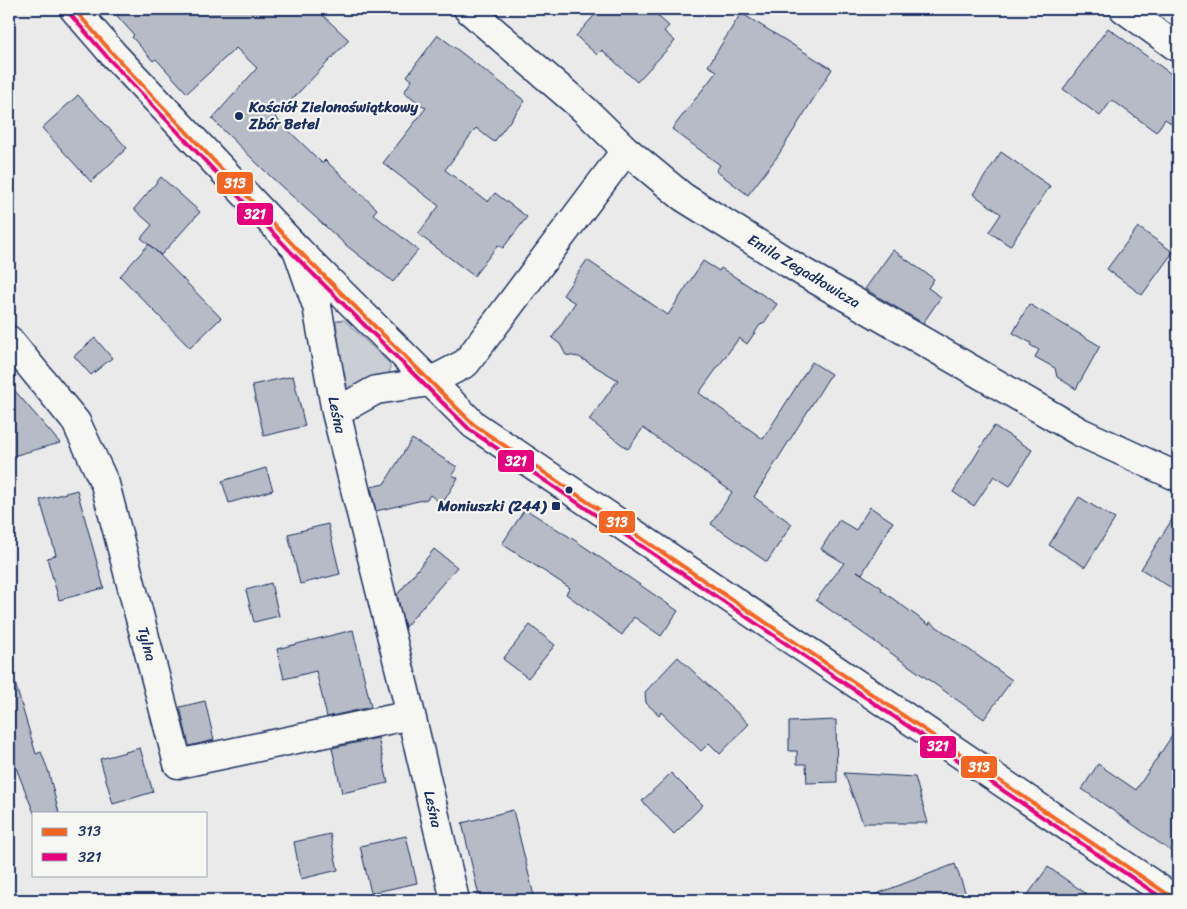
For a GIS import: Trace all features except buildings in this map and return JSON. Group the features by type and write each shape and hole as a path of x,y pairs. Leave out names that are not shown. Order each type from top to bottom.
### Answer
{"street":[{"name":"Leśna","path":"74,9 113,54 297,249 317,306 336,412 400,717 455,900"},
{"name":"Emila Zegadłowicza","path":"468,9 585,110 626,150 682,197 803,272 1080,432 1178,477"},
{"path":"1124,9 1178,48"},
{"path":"336,412 376,390 430,382 466,363 626,150"},
{"path":"297,249 474,425 1176,900"},
{"name":"Tylna","path":"9,340 76,422 105,484 178,764 400,717"}],"shaded area":[{"path":"344,320 390,364 390,373 352,390 344,381 336,321"}],"transit line":[{"name":"313","path":"74,9 113,54 297,249 474,425 1176,900"},
{"name":"321","path":"69,13 108,58 292,253 470,430 1165,900"}],"place":[{"name":"Kościół Zielonoświątkowy Zbór Betel","path":"239,116"},
{"name":"Moniuszki (244)","path":"556,506"}]}
